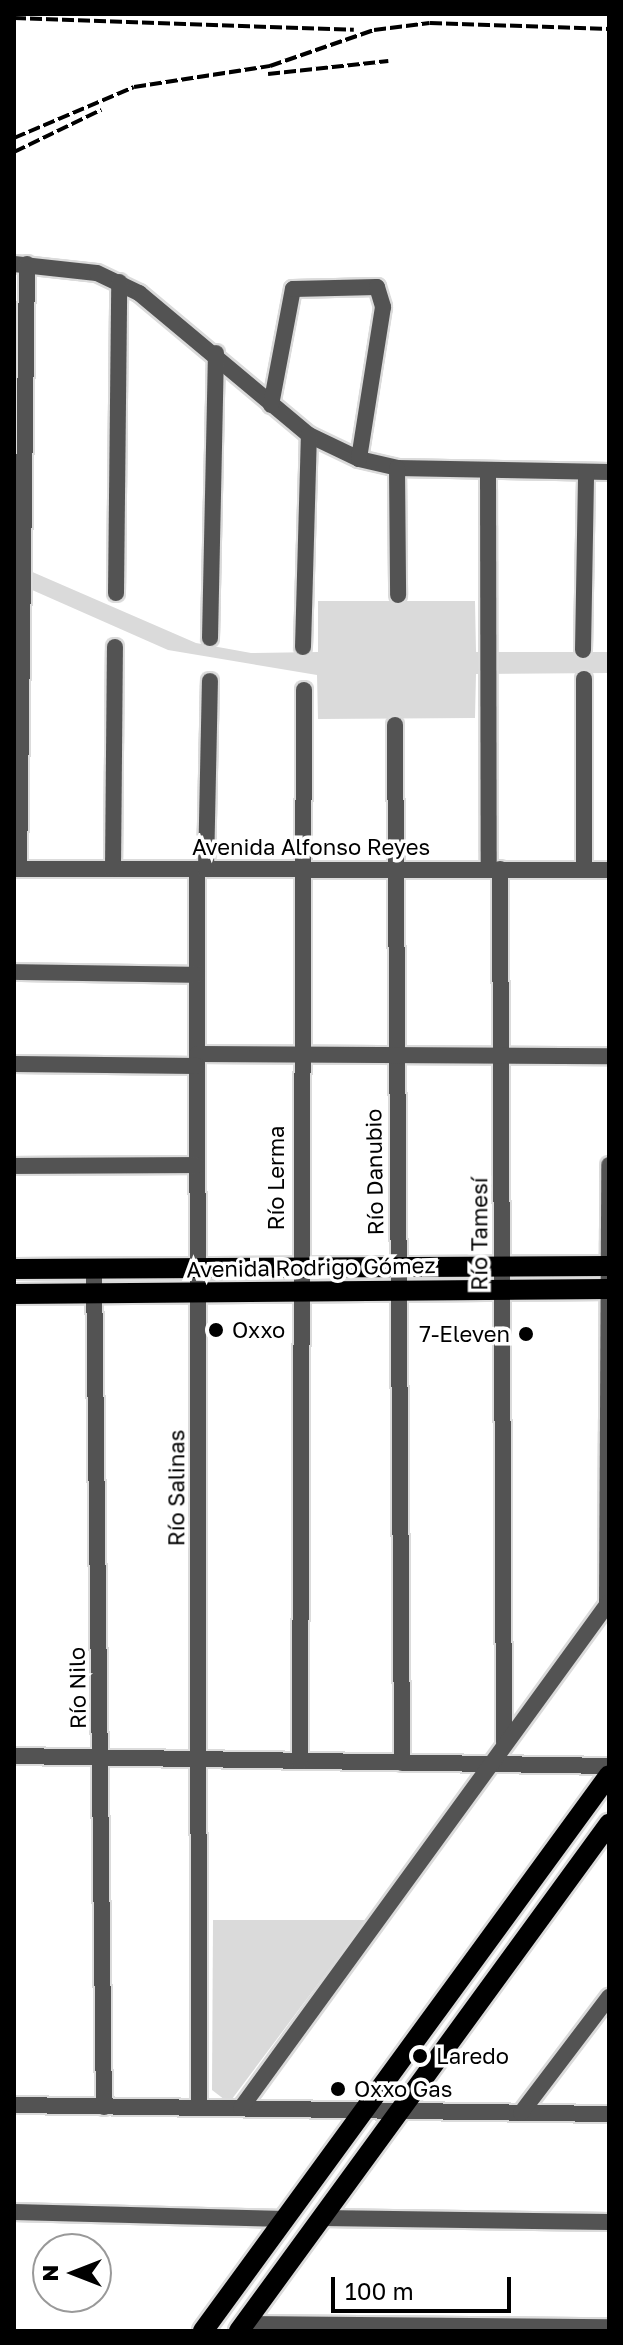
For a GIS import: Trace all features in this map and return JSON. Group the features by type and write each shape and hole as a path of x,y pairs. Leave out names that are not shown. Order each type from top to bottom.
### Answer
{"main road":[{"name":"Avenida Rodrigo Gómez","path":"14,1269 608,1266"},
{"name":"Avenida Rodrigo Gómez","path":"14,1294 608,1289"},
{"path":"203,2331 609,1775"},
{"path":"242,2328 609,1824"}],"street":[{"path":"17,869 21,264 119,282 216,353 271,405 309,435 359,459 397,468 609,472"},
{"path":"116,593 119,282"},
{"path":"271,405 293,289 371,285 381,291 359,459"},
{"path":"210,638 216,353"},
{"path":"303,647 309,435"},
{"path":"397,468 398,595"},
{"name":"Río Tamesí","path":"488,470 500,1055 504,1742"},
{"path":"583,650 586,472"},
{"path":"113,869 115,647"},
{"path":"584,679 584,869"},
{"name":"Río Salinas","path":"199,2108 197,975 210,681"},
{"name":"Río Lerma","path":"300,1761 298,1056 304,690"},
{"name":"Río Danubio","path":"395,725 402,1763"},
{"name":"Avenida Alfonso Reyes","path":"17,869 609,870"},
{"path":"14,972 197,975"},
{"path":"14,1064 298,1056 609,1056"},
{"path":"14,1166 197,1165"},
{"path":"241,2108 504,1742 608,1603 609,1165"},
{"name":"Río Nilo","path":"94,1269 104,2107"},
{"path":"14,1756 609,1766"},
{"path":"521,2113 609,1997"},
{"path":"14,2105 609,2114"},
{"path":"14,2212 285,2219"},
{"path":"323,2218 609,2222"},
{"path":"242,2328 609,2327"}],"shaded area":[{"path":"14,564 196,643 251,653 318,652 318,601 475,601 476,652 609,652 609,673 476,674 475,718 318,719 317,675 168,650 14,582"},
{"path":"213,1920 366,1920 229,2103 212,2090"}],"railway":[{"path":"14,18 354,30"},
{"path":"14,138 134,87 270,66 374,30 430,23 609,29"},
{"path":"268,74 388,61"},
{"path":"14,152 101,110"},
{"path":"14,1276 609,1272"}],"place":[{"name":"Oxxo","path":"216,1330"},
{"name":"7-Eleven","path":"526,1334"},
{"name":"Laredo","path":"420,2056"},
{"name":"Oxxo Gas","path":"338,2089"}]}
